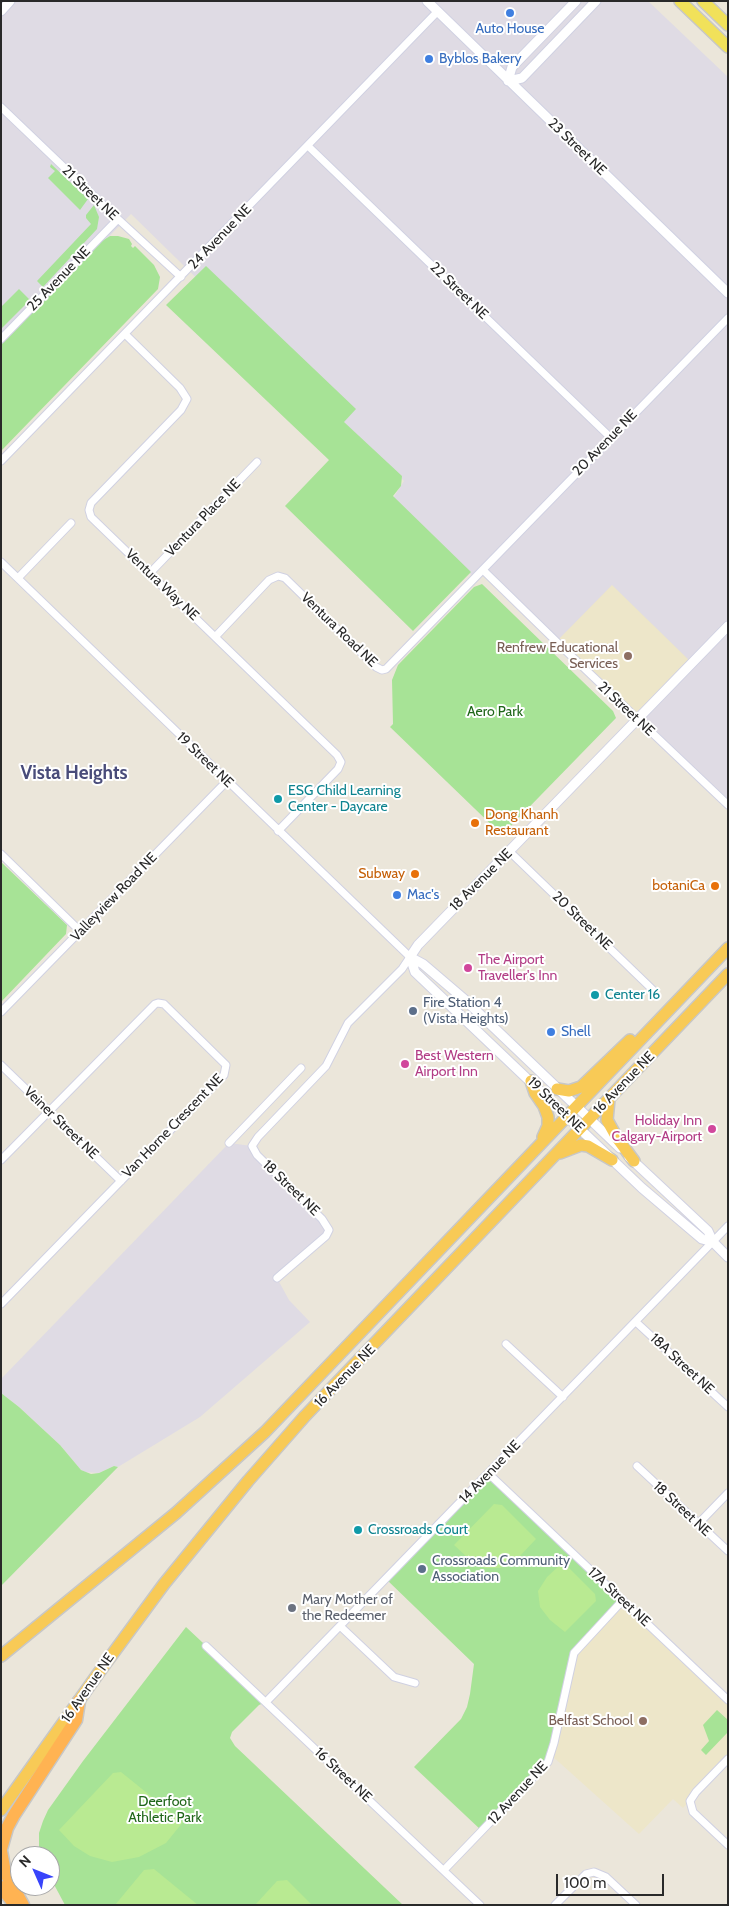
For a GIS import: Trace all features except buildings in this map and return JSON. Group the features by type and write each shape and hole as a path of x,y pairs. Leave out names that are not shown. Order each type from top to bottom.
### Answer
{"highway":[{"name":"16 Avenue NE","path":"1,1656 176,1513 265,1432 728,948"},
{"name":"16 Avenue NE","path":"1,1810 169,1578 248,1481 306,1416 728,974"},
{"path":"557,1089 569,1091 581,1088 652,1018 667,1013"},
{"path":"531,1081 535,1093 544,1106 548,1117 548,1126 539,1144"},
{"path":"609,1099 607,1120 617,1138 634,1161"},
{"path":"556,1154 578,1146 588,1146 612,1160"},
{"path":"23,1905 5,1872 1,1850 7,1828 76,1720 79,1701"},
{"path":"1,1887 15,1905"}],"main road":[{"path":"680,1 728,47"},
{"path":"704,2 728,25"}],"street":[{"path":"1,10 10,1"},
{"name":"23 Street NE","path":"427,1 728,293"},
{"path":"576,1 512,67 508,81 522,78 596,1"},
{"name":"24 Avenue NE","path":"1,461 438,11"},
{"name":"21 Street NE","path":"1,107 180,277"},
{"name":"22 Street NE","path":"308,146 610,437"},
{"name":"25 Avenue NE","path":"1,339 118,219"},
{"name":"20 Avenue NE","path":"483,570 610,437 728,318"},
{"name":"Ventura Way NE","path":"125,334 180,388 187,398 181,410 91,503 89,510 91,517 338,755 341,762 338,769 278,831"},
{"name":"Ventura Place NE","path":"150,574 257,462"},
{"path":"18,578 71,523"},
{"name":"19 Street NE","path":"1,562 410,957 423,964 464,1000 708,1231 713,1242 728,1256"},
{"name":"21 Street NE","path":"483,570 728,806"},
{"name":"Ventura Road NE","path":"215,637 269,580 278,576 285,578 376,667 382,670 386,669 483,570"},
{"name":"18 Avenue NE","path":"252,1146 258,1137 326,1066 348,1023 402,969 418,945 728,626"},
{"name":"Valleyview Road NE","path":"1,1012 227,781"},
{"name":"20 Street NE","path":"509,851 654,991"},
{"path":"1,854 80,931"},
{"name":"19 Street NE","path":"410,957 416,972 612,1160 702,1239 713,1242"},
{"name":"Van Horne Crescent NE","path":"1,1160 155,1004 164,1004 224,1063 226,1069 224,1076 1,1304"},
{"name":"Veiner Street NE","path":"1,1065 120,1181"},
{"path":"229,1143 301,1068"},
{"name":"18 Street NE","path":"252,1146 257,1155 322,1219 329,1230 326,1236 277,1278"},
{"name":"14 Avenue NE","path":"266,1702 728,1226"},
{"name":"18A Street NE","path":"636,1322 728,1407"},
{"path":"506,1344 563,1397"},
{"name":"18 Street NE","path":"637,1466 728,1552"},
{"name":"17A Street NE","path":"489,1474 728,1700"},
{"path":"698,1523 728,1494"},
{"name":"12 Avenue NE","path":"444,1870 548,1762 574,1653 622,1600"},
{"path":"340,1626 394,1677 414,1683"},
{"name":"16 Street NE","path":"206,1646 480,1905"},
{"path":"728,1759 696,1792 690,1801 692,1812 728,1845"},
{"path":"555,1905 586,1874 594,1872 606,1877 636,1905"}],"shaded area":[{"path":"1,1 648,1 728,77 728,806 483,570 475,578 392,500 404,481 131,214 1,347"},
{"name":"Renfrew Educational Services","path":"612,585 692,663 637,719 556,642"},
{"path":"229,1143 252,1146 329,1230 277,1278 289,1300 310,1322 200,1417 118,1467 114,1466 99,1473 85,1472 81,1470 60,1445 1,1393 1,1379"},
{"name":"Belfast School","path":"623,1600 728,1700 728,1759 683,1808 673,1799 639,1834 551,1755 571,1661"}],"green space":[{"path":"51,164 88,199 80,210 48,178 55,171 50,167"},
{"path":"94,205 99,217 97,229 43,287 37,281 91,224 86,215"},
{"path":"110,236 129,239 132,244 131,246 133,248 135,246 154,265 160,277 158,289 1,451 1,345 102,241"},
{"path":"206,266 356,409 344,422 402,476 401,486 393,496 471,572 413,631 285,506 329,460 166,305"},
{"path":"19,289 30,300 1,329 1,307"},
{"name":"Aero Park","path":"482,584 613,711 616,718 502,835 390,727 393,724 392,680 398,665 474,587"},
{"path":"1,862 67,925 66,934 1,1002"},
{"path":"1,1393 60,1445 81,1470 91,1474 99,1473 114,1466 118,1467 1,1586"},
{"path":"489,1474 623,1600 579,1647 551,1755 482,1831 414,1767 461,1719 467,1707 474,1664 386,1579"},
{"path":"494,1504 502,1505 536,1539 519,1557 500,1568 485,1568 469,1559 454,1545"},
{"path":"563,1562 595,1594 596,1601 565,1632 550,1620 540,1607 538,1591 547,1577"},
{"name":"Deerfoot Athletic Park","path":"186,1627 266,1702 259,1705 232,1732 230,1738 235,1746 403,1905 65,1905 60,1896 60,1846 39,1846 39,1833 48,1810 83,1761"},
{"path":"717,1710 728,1720 728,1732 706,1755 701,1750 709,1741 703,1725"},
{"path":"121,1772 183,1822 166,1843 139,1857 112,1862 90,1856 74,1846 59,1830 113,1773"},
{"path":"154,1869 198,1905 115,1905 144,1870"},
{"path":"287,1880 312,1905 255,1905 277,1881"}],"place":[{"name":"Auto House","path":"510,13"},
{"name":"Byblos Bakery","path":"429,59"},
{"name":"Renfrew Educational Services","path":"628,656"},
{"name":"ESG Child Learning Center - Daycare","path":"278,799"},
{"name":"Dong Khanh Restaurant","path":"475,823"},
{"name":"Subway","path":"415,874"},
{"name":"botaniCa","path":"715,886"},
{"name":"Mac's","path":"397,895"},
{"name":"The Airport Traveller's Inn","path":"468,968"},
{"name":"Center 16","path":"595,995"},
{"name":"Fire Station 4 (Vista Heights)","path":"413,1011"},
{"name":"Shell","path":"551,1032"},
{"name":"Best Western Airport Inn","path":"405,1064"},
{"name":"Holiday Inn Calgary-Airport","path":"712,1129"},
{"name":"Crossroads Court","path":"358,1530"},
{"name":"Crossroads Community Association","path":"422,1569"},
{"name":"Mary Mother of the Redeemer","path":"292,1608"},
{"name":"Belfast School","path":"643,1721"}],"district":[{"name":"Vista Heights","path":"74,773"}]}
